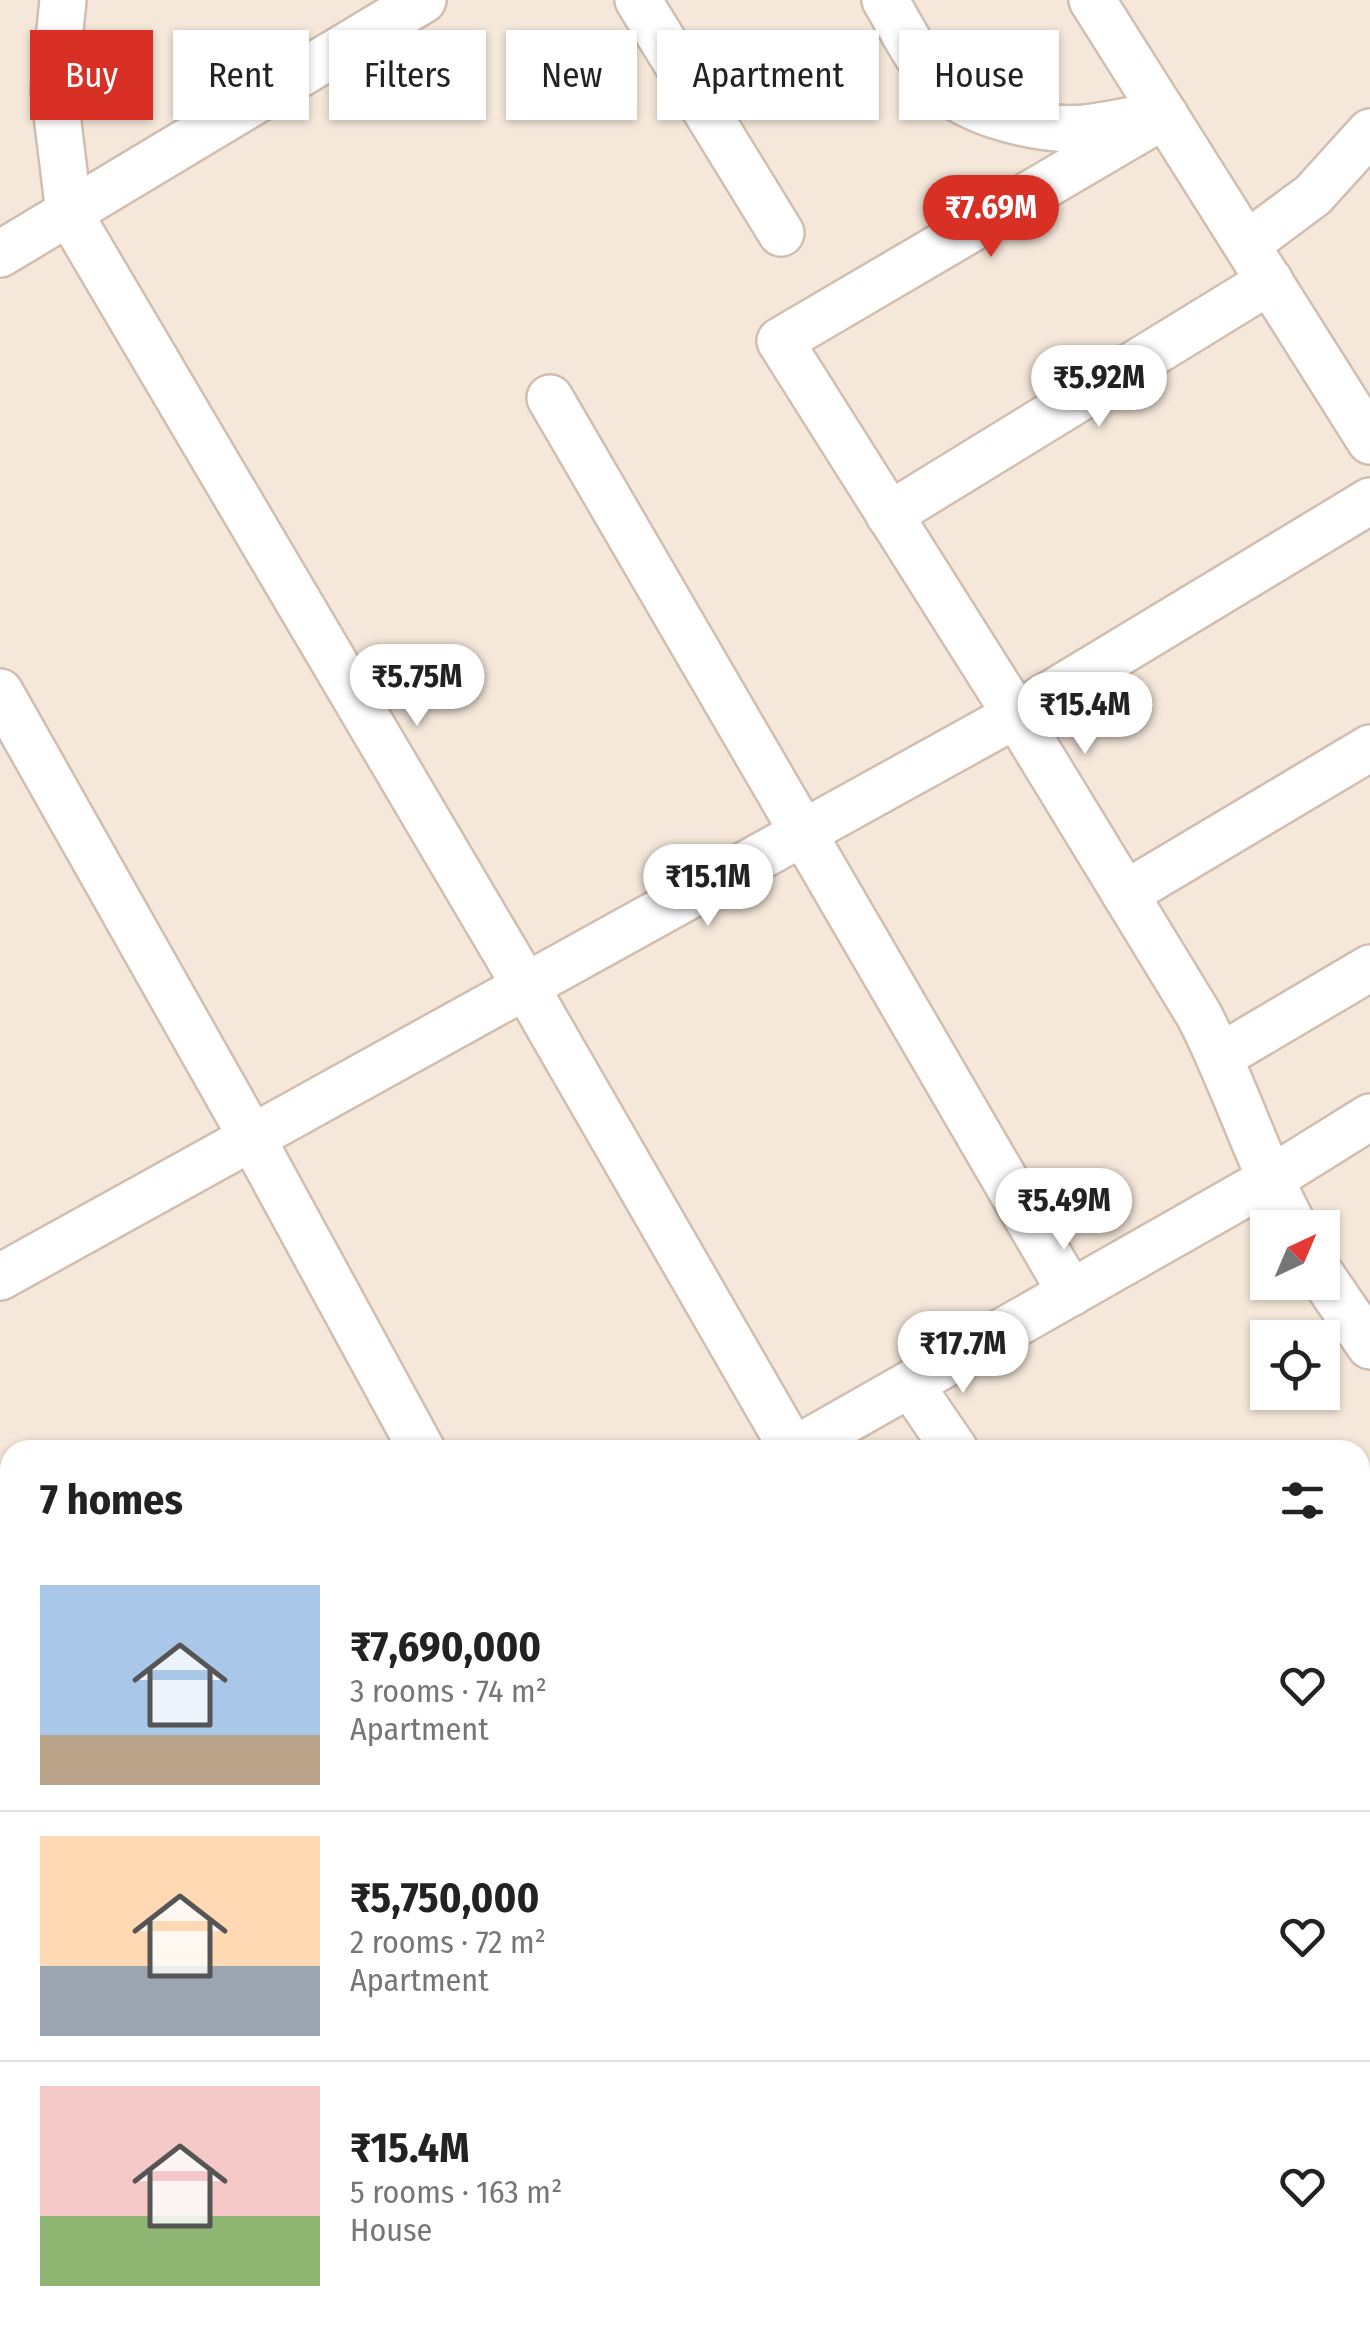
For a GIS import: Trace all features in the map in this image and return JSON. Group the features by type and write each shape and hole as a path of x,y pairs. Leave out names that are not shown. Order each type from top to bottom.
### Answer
{"street":[{"path":"63,0 54,90 70,213 788,1440"},
{"path":"638,0 781,233"},
{"path":"885,0 925,65 942,86 964,102 1015,120 1058,128 1084,128 1166,114"},
{"path":"1092,0 1370,440"},
{"path":"0,254 412,3"},
{"path":"1166,114 780,341 1016,715 1221,1056 1269,1180 1286,1210"},
{"path":"889,514 1258,262 1370,132"},
{"path":"550,398 1071,1292"},
{"path":"0,1277 1016,715 1370,501"},
{"path":"0,692 252,1138 417,1440"},
{"path":"1126,894 1370,748"},
{"path":"1221,1056 1370,968"},
{"path":"812,1440 1269,1180 1370,1117"},
{"path":"1338,1300 1370,1346"},
{"path":"910,1384 948,1440"}],"shaded area":[{"path":"0,0 1370,0 1370,1440 0,1440"}]}
